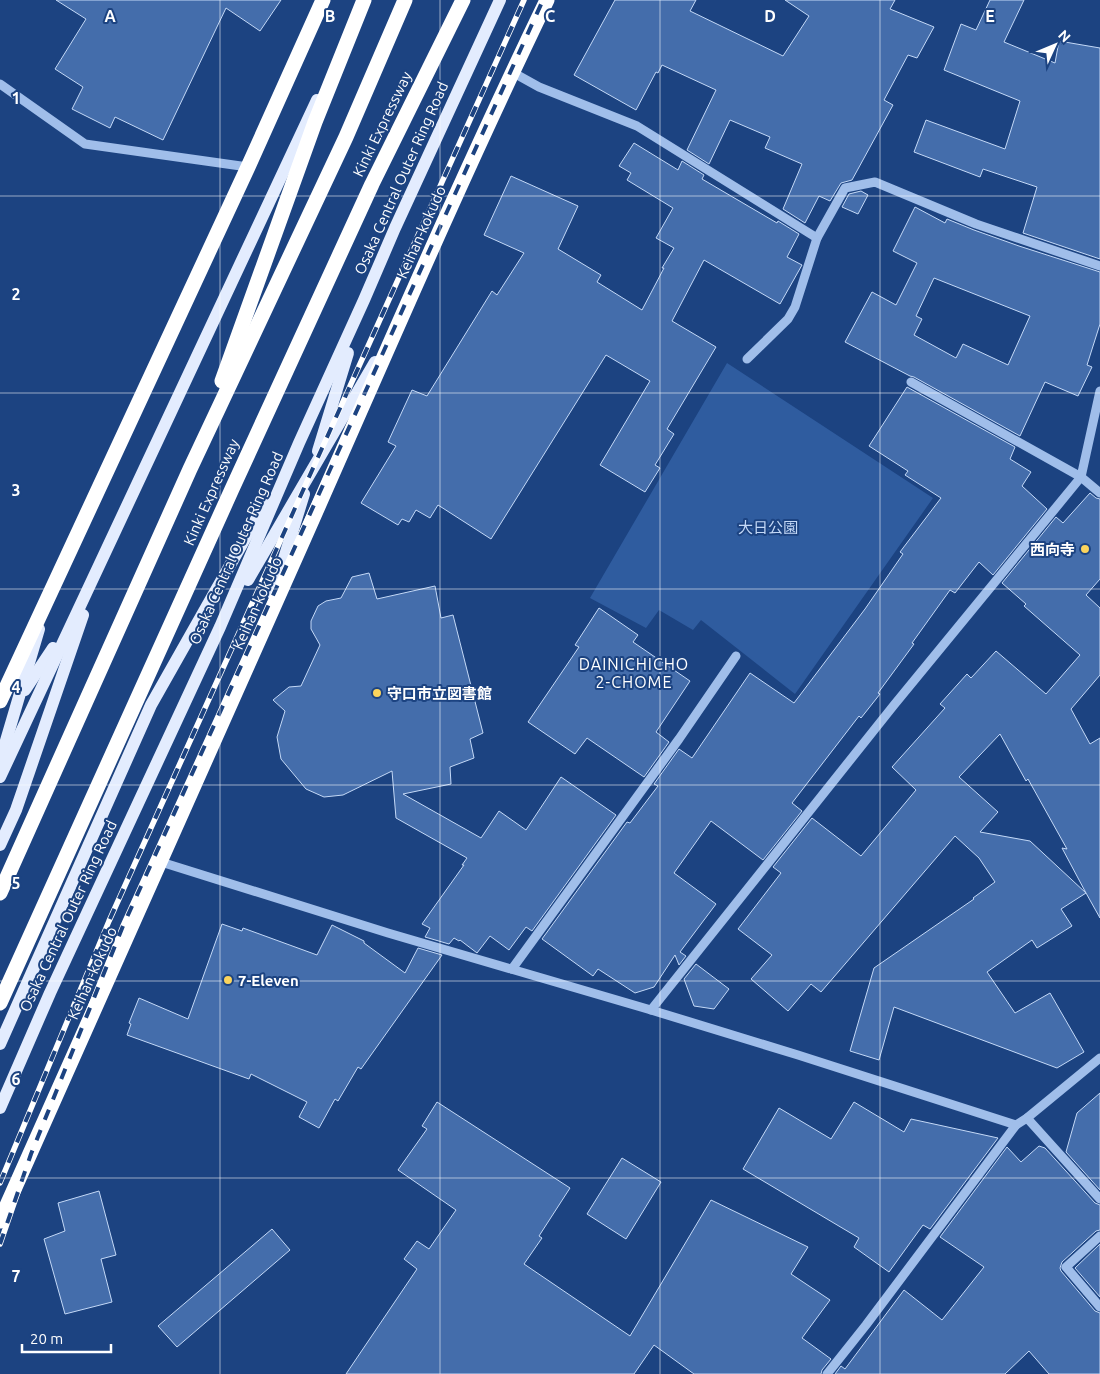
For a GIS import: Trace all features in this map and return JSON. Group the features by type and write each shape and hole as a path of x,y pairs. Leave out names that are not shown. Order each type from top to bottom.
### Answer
{"highway":[{"path":"0,701 248,167 323,0"},
{"path":"190,469 315,122 363,0"},
{"name":"Kinki Expressway","path":"0,893 190,469 346,136 405,0"},
{"name":"Kinki Expressway","path":"0,1003 368,193 462,0"},
{"name":"Keihan-kokudo","path":"0,1220 259,642 402,317 512,72 547,0"}],"main road":[{"path":"0,777 363,0"},
{"name":"Osaka Central Outer Ring Road","path":"0,1108 50,993 220,627 395,228 500,0"},
{"path":"259,642 364,300"},
{"path":"220,627 402,317"},
{"path":"0,1044 151,705 300,443"},
{"path":"0,845 16,810 100,565"},
{"path":"0,761 48,601"},
{"path":"0,727 74,617"}],"street":[{"path":"512,72 539,87 637,126 817,238"},
{"path":"0,84 85,144 248,167"},
{"path":"748,359 792,313 817,238 845,188 875,182 976,224 1100,266"},
{"path":"910,382 1081,477 1100,493"},
{"path":"651,1010 894,705 1081,477 1100,391"},
{"path":"512,969 679,739 736,656"},
{"path":"161,862 388,933 798,1055 1016,1125"},
{"path":"826,1374 866,1325 1016,1125 1100,1058"},
{"path":"1027,1118 1100,1199"},
{"path":"1100,1236 1066,1267 1100,1307"}],"green space":[{"name":"大日公園","path":"727,363 933,498 795,694 701,620 693,630 659,610 646,628 590,598"}],"building":[{"path":"56,0 281,0 260,31 226,8 163,140 115,117 110,128 72,109 83,87 55,69 86,19"},
{"path":"615,0 696,0 690,11 783,56 809,16 785,0 895,0 890,9 934,27 917,58 908,55 884,100 893,105 852,180 841,183 830,201 819,196 805,223 783,209 802,164 765,148 770,137 730,120 709,164 687,150 716,90 662,65 658,73 656,72 636,110 574,75"},
{"path":"990,0 1024,0 1004,42 1055,63 1059,41 1100,48 1100,259 1023,233 1037,187 983,169 980,177 914,152 926,120 1005,149 1020,101 944,70 961,24 976,30"},
{"path":"634,143 678,170 682,161 704,175 702,179 799,234 787,257 802,265 780,304 704,260 672,321 716,347 667,429 674,434 655,465 660,468 645,492 600,465 650,381 606,355 491,539 438,505 430,518 416,510 409,522 402,519 398,525 361,503 396,446 388,442 412,390 427,396 492,291 497,295 524,253 484,235 511,176 578,206 558,249 601,275 597,282 642,310 674,248 656,238 673,208 627,180 631,173 619,166"},
{"path":"861,191 868,195 858,214 842,207 849,194"},
{"path":"915,207 945,223 947,219 1019,246 1100,272 1100,324 1087,365 1092,367 1078,396 1045,382 1020,436 914,377 845,342 872,292 896,305 917,263 893,251","holes":["934,278 1030,316 1008,365 963,344 956,358 914,335 922,319 916,316"]},
{"path":"907,387 1015,447 1010,459 1031,472 1022,486 1047,509 993,575 979,562 955,593 950,590 878,693 880,694 861,718 859,716 792,803 802,811 763,860 711,821 674,873 716,904 680,952 686,956 679,965 675,955 654,987 635,993 598,969 593,976 542,939 627,822 630,823 658,786 654,784 679,749 692,758 750,673 794,703 865,609 903,554 900,552 941,498 905,475 908,471 869,446"},
{"path":"1090,493 1100,499 1100,579 1086,595 1100,608 1100,675 1071,709 1090,744 1100,738 1100,918 1086,893 1061,909 1072,926 1037,948 1032,940 987,972 1015,1013 1050,993 1084,1052 1057,1068 894,1007 879,1060 850,1051 874,968 974,899 995,882 979,858 955,836 821,992 811,984 788,1011 751,979 772,955 738,929 781,873 773,867 812,818 861,856 916,790 892,767 945,708 940,704 967,674 971,678 996,651 1046,694 1080,655 1024,606 1026,604 1002,583 1056,517 1063,523","holes":["1000,734 1026,781 1028,779 1067,849 1062,848 1086,893 1030,841 980,832 998,812 959,777"]},
{"name":"守口市立図書館","path":"369,573 377,599 435,586 441,618 453,615 483,733 470,739 474,758 450,767 451,784 403,794 481,838 499,811 526,830 561,777 616,815 532,931 526,927 509,950 490,936 477,953 460,940 454,938 449,944 425,937 430,928 422,924 467,858 396,818 392,771 343,795 324,797 306,789 281,759 277,737 285,711 273,700 289,687 301,686 320,645 311,629 311,621 318,606 326,601 341,598 352,577"},
{"path":"599,608 638,635 633,642 690,681 656,732 669,742 644,777 587,738 575,754 528,722 579,647 575,645"},
{"path":"222,924 242,931 243,928 317,955 332,925 364,941 364,943 405,973 418,948 442,955 361,1069 358,1067 338,1101 335,1099 319,1128 299,1117 307,1102 251,1074 249,1079 127,1035 131,1024 129,1023 139,998 188,1019"},
{"path":"696,964 729,989 714,1009 694,1006 684,979"},
{"path":"1100,1093 1100,1190 1066,1152 1077,1113"},
{"path":"437,1102 570,1188 539,1236 542,1238 524,1264 630,1336 711,1200 808,1247 791,1274 830,1300 802,1338 831,1359 821,1374 694,1374 654,1345 634,1374 346,1374 417,1269 404,1259 417,1241 429,1249 456,1210 398,1170 427,1129 422,1126"},
{"path":"854,1102 904,1132 911,1119 998,1138 930,1229 923,1225 889,1272 854,1247 859,1238 743,1169 779,1108 831,1139"},
{"path":"1039,1146 1045,1148 1095,1203 1100,1205 1100,1230 1096,1231 1062,1262 1060,1268 1095,1311 1100,1313 1100,1374 1049,1374 1029,1351 1005,1374 835,1374 841,1366 845,1369 904,1290 942,1320 984,1267 940,1237 1007,1147 1021,1162"},
{"path":"622,1158 661,1182 626,1239 587,1214"},
{"path":"99,1191 116,1255 101,1259 112,1302 65,1314 44,1239 65,1231 58,1203"},
{"path":"272,1229 290,1250 177,1347 158,1326"},
{"path":"1100,1244 1100,1297 1075,1268"}],"railway":[{"path":"0,1183 109,921 524,0"},
{"path":"0,1244 31,1154 123,926 543,0"}],"place":[{"name":"西向寺","path":"1085,549"},
{"name":"守口市立図書館","path":"377,693"},
{"name":"7-Eleven","path":"228,980"}],"district":[{"name":"DAINICHICHO 2-CHOME","path":"634,673"}]}
